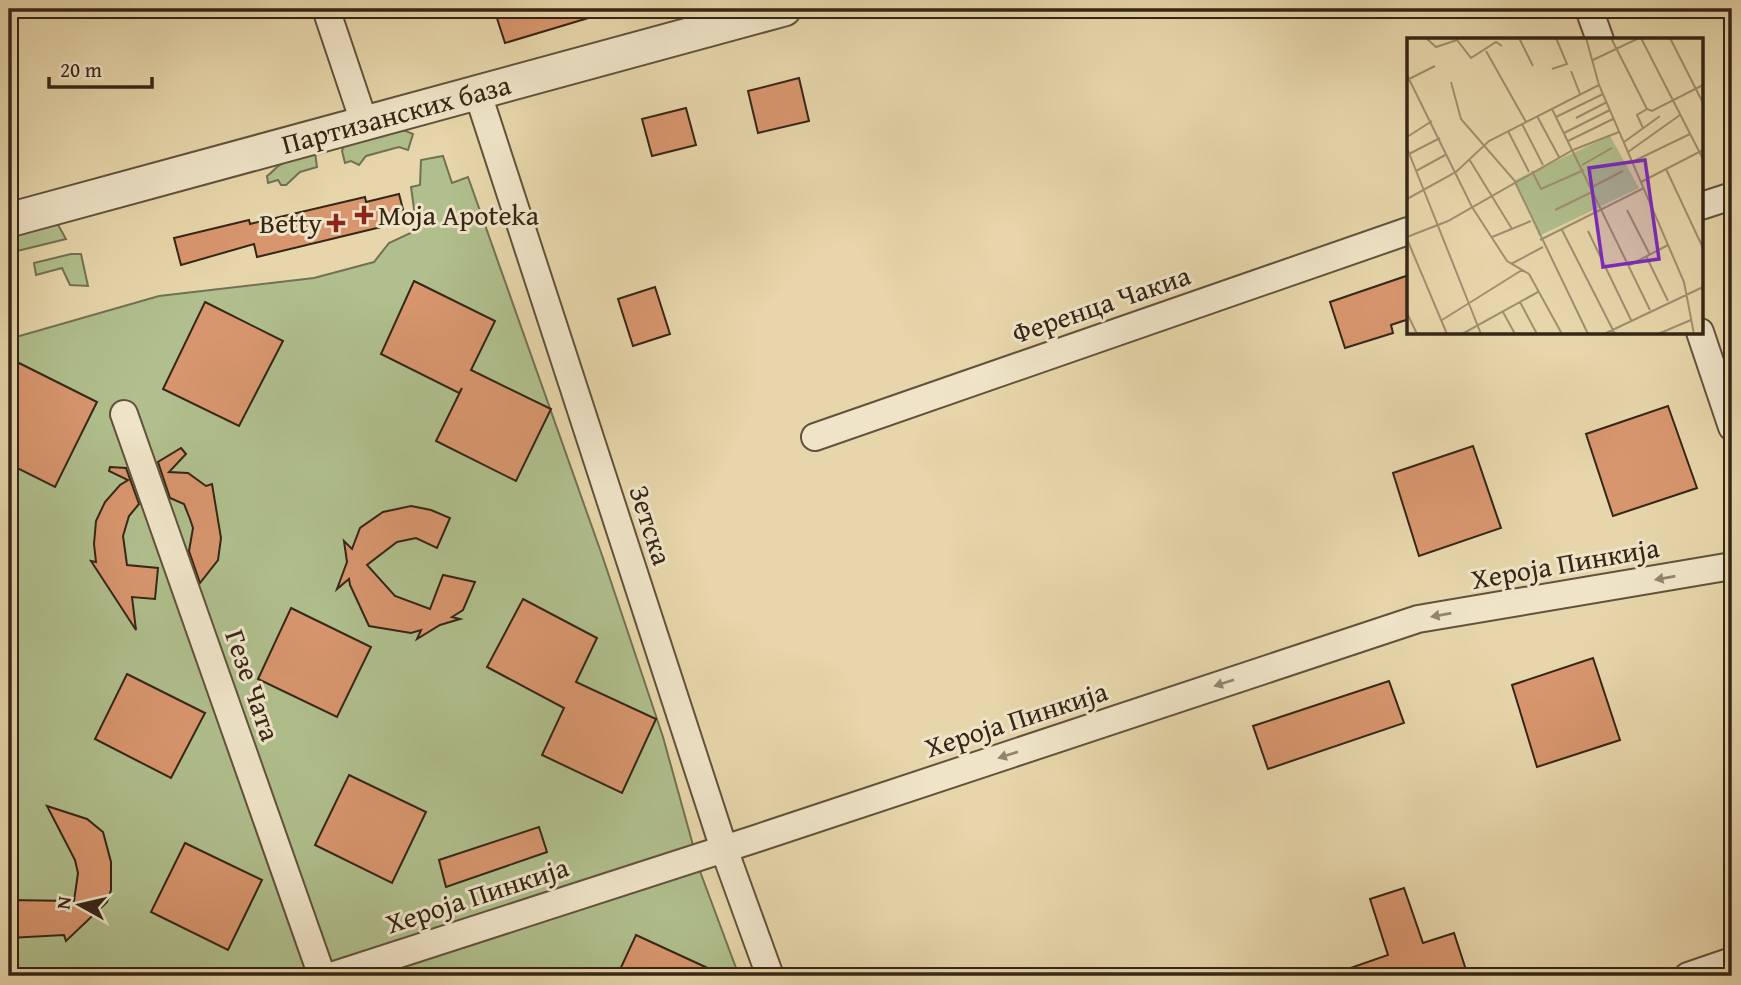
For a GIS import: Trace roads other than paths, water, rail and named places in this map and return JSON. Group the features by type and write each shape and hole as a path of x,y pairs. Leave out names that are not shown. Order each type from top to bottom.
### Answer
{"street":[{"path":"326,9 364,122"},
{"name":"Партизанских база","path":"9,220 784,9"},
{"path":"1589,9 1599,38"},
{"name":"Зетска","path":"477,92 724,849 770,976"},
{"path":"1702,206 1732,196"},
{"name":"Ференца Чакиа","path":"815,437 1407,231"},
{"path":"1701,334 1732,427"},
{"name":"Гезе Чата","path":"124,414 322,976"},
{"name":"Хероја Пинкија","path":"331,976 404,965 724,849 1418,619 1732,566"},
{"path":"1688,976 1732,961"}],"place":[{"name":"Moja Apoteka","path":"364,215"},
{"name":"Betty","path":"336,223"}]}
